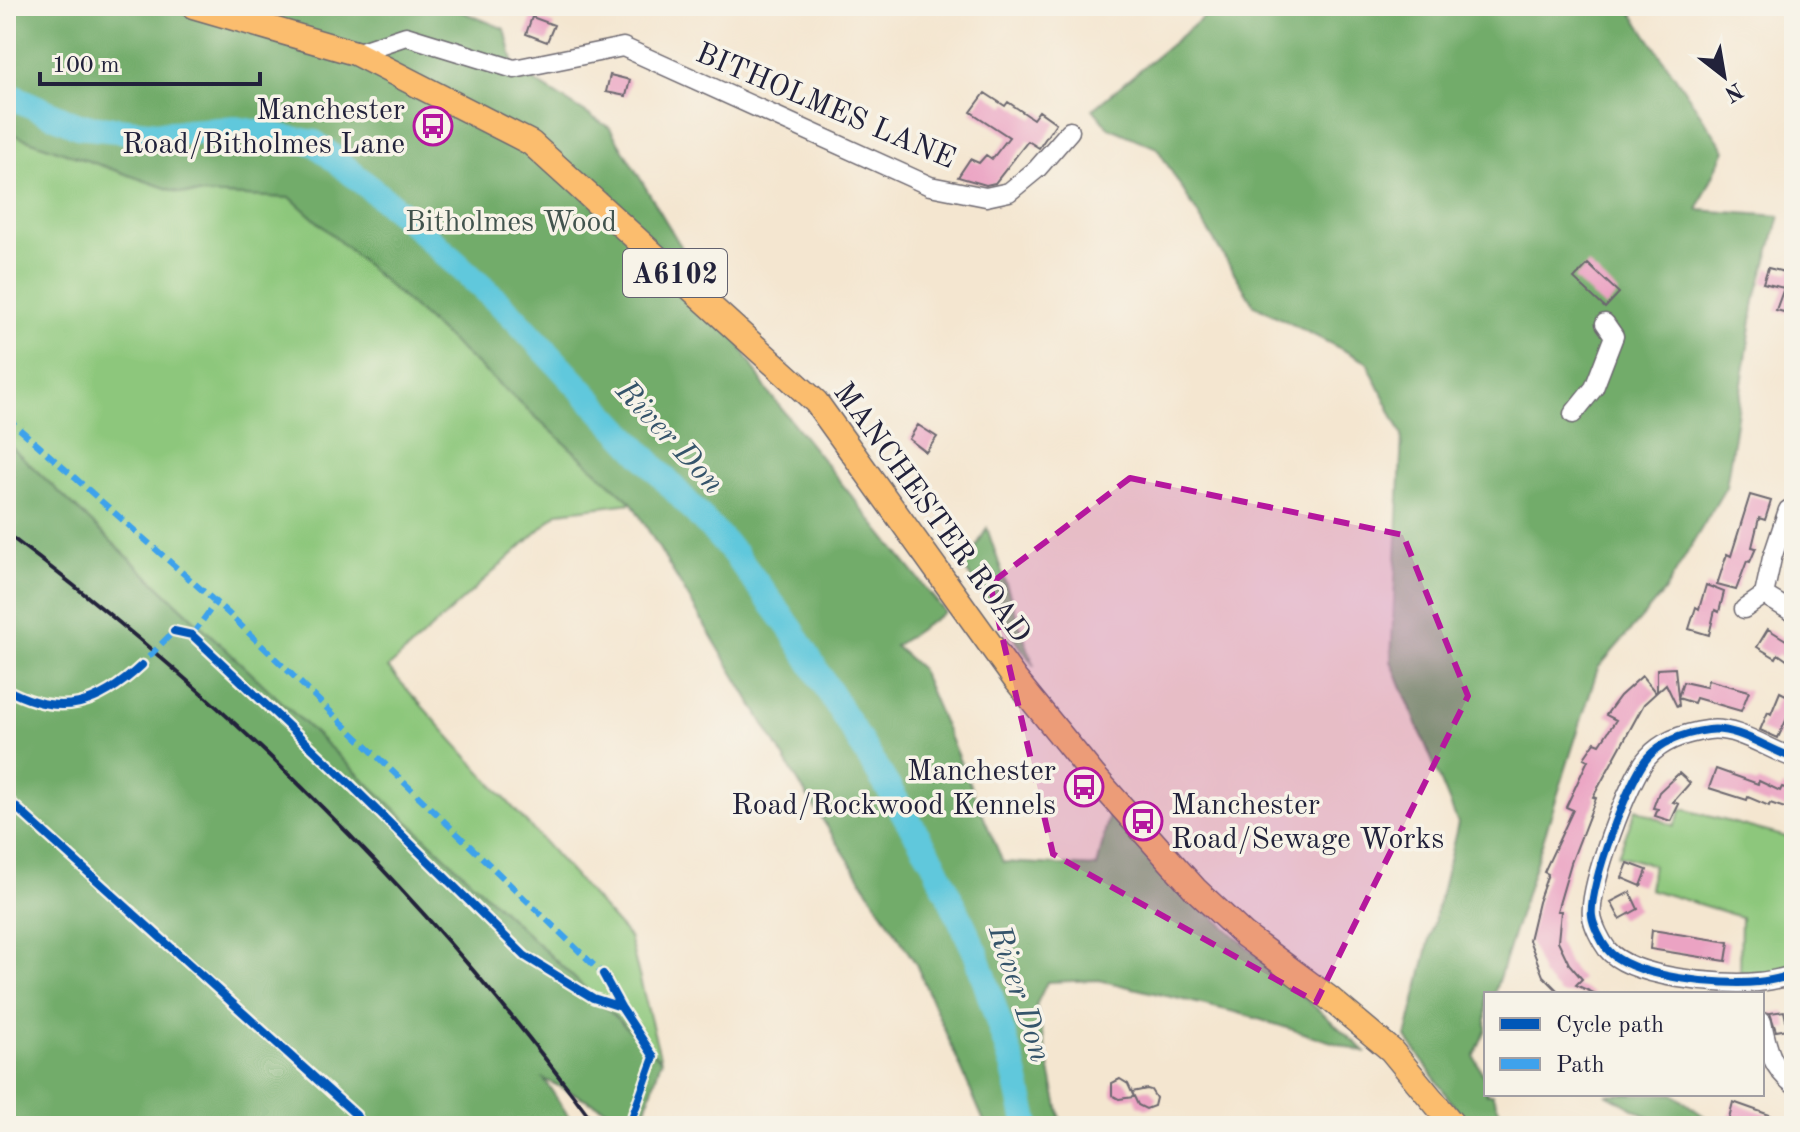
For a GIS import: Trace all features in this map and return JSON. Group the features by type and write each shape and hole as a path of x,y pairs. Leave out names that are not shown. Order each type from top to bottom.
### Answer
{"main road":[{"name":"MANCHESTER ROAD","path":"193,6 355,53 531,143 816,402 1015,679 1104,787 1195,889 1244,935 1329,998 1391,1050 1454,1126"}],"street":[{"name":"BITHOLMES LANE","path":"355,53 406,36 514,69 623,47 930,186 986,197 1009,192 1037,169 1070,131"},
{"path":"1573,414 1594,388 1614,336 1605,323"},
{"path":"1744,609 1764,595 1788,510"},
{"path":"1764,595 1794,613"},
{"path":"1794,758 1727,731 1711,729 1662,744 1647,757 1636,776 1595,884 1592,917 1607,950 1635,967 1757,988 1794,975"},
{"path":"1764,1030 1772,1062 1794,1085"}],"highlighted area":[{"path":"1130,478 1403,535 1468,696 1316,1002 1053,854 990,584"}],"green space":[{"name":"Bitholmes Wood","path":"6,6 448,6 505,29 515,69 610,128 768,392 945,612 895,646 920,668 1003,862 1097,867 1110,810 1209,913 1367,1053 1239,1013 1099,980 1047,982 1036,1005 1062,1126 986,1126 916,964 802,788 632,503 291,198 180,193 6,132"},
{"path":"1217,6 1627,6 1725,150 1697,210 1780,216 1755,301 1726,487 1664,592 1598,668 1495,992 1484,992 1484,1034 1474,1056 1484,1078 1484,1096 1493,1096 1507,1126 1468,1126 1406,1037 1458,823 1391,661 1402,435 1367,362 1254,305 1157,148 1108,127 1093,109"},
{"path":"6,132 180,193 291,198 632,503 559,512 388,668 629,937 661,1060 6,442"},
{"path":"6,442 661,1060 641,1126 544,1079 575,1126 6,1126"},
{"path":"987,528 1034,666 964,568"},
{"path":"1636,809 1674,826 1682,809 1794,839 1794,967 1763,974 1740,972 1741,917 1649,889 1653,865 1618,855"},
{"path":"1610,1096 1676,1096 1718,1126 1665,1126"}],"building":[{"path":"532,17 554,25 547,42 526,34"},
{"path":"610,75 630,80 626,96 606,92"},
{"path":"985,93 1005,106 1008,102 1033,119 1039,111 1056,123 1039,148 1028,141 995,183 986,185 958,177 970,159 979,163 986,155 992,159 1009,137 971,112"},
{"path":"1588,264 1619,293 1605,308 1574,279"},
{"path":"1792,265 1792,314 1776,310 1784,288 1763,283 1768,268 1789,273"},
{"path":"918,425 937,437 926,452 909,439"},
{"path":"1750,495 1771,501 1765,520 1759,518 1752,547 1756,548 1750,562 1747,561 1736,590 1717,585 1727,554 1731,556"},
{"path":"1706,585 1724,592 1719,612 1715,610 1709,635 1689,629"},
{"path":"1768,629 1794,645 1794,665 1778,654 1776,658 1757,647"},
{"path":"1675,668 1677,707 1666,684 1657,692 1657,669"},
{"path":"1642,676 1656,693 1644,704 1593,797 1596,798 1571,863 1557,911 1561,911 1558,941 1569,964 1582,979 1576,985 1592,992 1559,992 1543,976 1529,940 1548,874 1544,872 1573,810 1566,807 1588,760 1584,758 1595,742 1600,744 1616,720 1606,715 1620,696"},
{"path":"1708,680 1749,691 1741,711 1696,698 1694,703 1678,698 1683,682 1706,687"},
{"path":"1780,692 1794,699 1794,703 1778,738 1760,730"},
{"path":"1716,769 1758,784 1759,781 1780,791 1782,787 1794,791 1791,810 1709,788"},
{"path":"1679,773 1690,783 1673,802 1679,804 1671,821 1655,816 1658,809 1653,808 1659,792"},
{"path":"1628,863 1647,870 1641,886 1622,878"},
{"path":"1630,892 1638,909 1620,919 1611,902"},
{"path":"1652,930 1729,942 1726,961 1650,949"},
{"path":"1784,1011 1788,1029 1776,1031 1770,1013"},
{"path":"1120,1079 1128,1084 1134,1097 1119,1099 1112,1095 1112,1083"},
{"path":"1147,1089 1156,1098 1154,1106 1146,1109 1138,1105 1132,1092"},
{"path":"1733,1102 1792,1123 1792,1126 1742,1126 1728,1122"}],"waterway":[{"name":"River Don","path":"6,94 78,126 157,134 235,129 315,143 409,220 510,313 734,553 791,629 933,861 976,953 1014,1069 1027,1126"}],"railway":[{"path":"6,533 89,597 169,665 323,808 466,962 596,1126"}],"marked path":[{"path":"6,417 228,613 603,974 606,981"},
{"path":"192,635 216,602"},
{"path":"136,670 174,631 180,632"}],"cycle path":[{"path":"174,631 192,635 525,956 593,998 621,1007"},
{"path":"6,689 44,704 78,703 110,690 142,665"},
{"path":"1794,758 1741,735 1719,730 1683,735 1654,751 1640,769 1611,834 1592,902 1594,924 1607,949 1635,967 1678,978 1723,983 1767,981 1794,975"},
{"path":"6,798 356,1115 362,1126"},
{"path":"603,974 654,1057 629,1126"}],"place":[{"name":"Manchester Road/Bitholmes Lane","path":"433,126"},
{"name":"Manchester Road/Rockwood Kennels","path":"1084,787"},
{"name":"Manchester Road/Sewage Works","path":"1143,821"}]}
